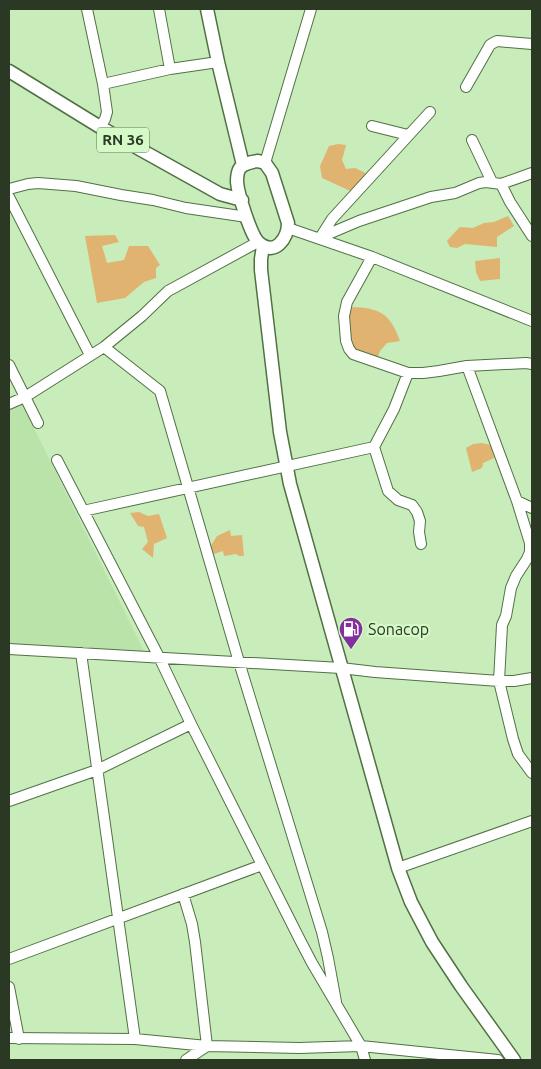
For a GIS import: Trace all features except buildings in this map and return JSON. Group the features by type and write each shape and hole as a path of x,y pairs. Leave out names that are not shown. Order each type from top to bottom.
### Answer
{"main road":[{"path":"207,9 243,165"},
{"name":"RN 36","path":"9,71 100,127 220,194 242,200"},
{"path":"260,244 269,248 275,247 284,240 288,228 286,215 272,173 265,163 258,161 243,165 239,169 237,176 238,190 251,229 260,244 261,270 280,432 286,466 341,668 398,868 411,902 432,942 514,1060"}],"street":[{"path":"86,9 103,84 107,112 100,127"},
{"path":"160,9 170,69"},
{"path":"265,163 311,9"},
{"path":"466,87 492,43 532,44"},
{"path":"103,84 170,69 218,62"},
{"path":"319,238 332,219 430,112"},
{"path":"372,126 408,136"},
{"path":"472,140 497,183 532,236"},
{"path":"319,238 359,221 430,197 455,193 479,183 497,183 532,173"},
{"path":"9,189 28,184 45,183 76,186 186,208 246,216"},
{"path":"9,197 90,355"},
{"path":"288,228 372,257 532,321"},
{"path":"9,404 25,397 104,347 142,316 168,291 260,244"},
{"path":"372,257 347,302 344,316 346,341 353,354 408,373 423,373 467,366 532,364"},
{"path":"104,347 160,391 239,662 322,932 336,1002"},
{"path":"9,365 38,423"},
{"path":"467,366 517,501 530,543 530,552 516,576 502,625 499,681 512,739 518,754 532,773"},
{"path":"408,373 394,409 374,447 388,491 398,500 412,506 417,512 420,521 421,544"},
{"path":"83,511 374,447"},
{"path":"57,460 159,657 312,963 361,1046 365,1060"},
{"path":"517,501 532,508"},
{"path":"9,648 341,668 499,681 532,678"},
{"path":"81,653 135,1039"},
{"path":"9,801 97,770 191,724"},
{"path":"398,868 532,821"},
{"path":"9,959 262,864"},
{"path":"183,894 192,924 198,961 207,1046"},
{"path":"9,987 14,1038 135,1039 207,1046 299,1048 361,1046 498,1060"},
{"path":"186,1060 207,1046"}],"shaded area":[{"path":"346,145 342,160 346,169 355,168 372,176 357,194 322,178 320,166 329,146"},
{"path":"508,216 514,226 497,237 497,247 465,244 457,248 450,247 447,241 460,227 473,228"},
{"path":"115,235 119,242 102,246 107,263 124,260 129,246 148,246 160,265 156,268 156,278 144,282 125,298 97,303 85,236"},
{"path":"500,258 500,279 480,281 476,272 475,261"},
{"path":"351,307 369,309 383,314 388,318 396,332 400,341 387,343 380,351 376,362 353,354 348,326"},
{"path":"22,404 145,653 9,644 9,409"},
{"path":"473,444 491,445 494,458 483,463 482,468 472,472 466,448"},
{"path":"139,512 148,516 159,514 167,538 154,544 153,558 142,549 148,542 144,527 138,526 130,513"},
{"path":"230,530 231,536 242,535 244,556 236,554 224,556 223,551 211,555 210,547 217,536"}],"place":[{"name":"Sonacop","path":"351,650"}]}
